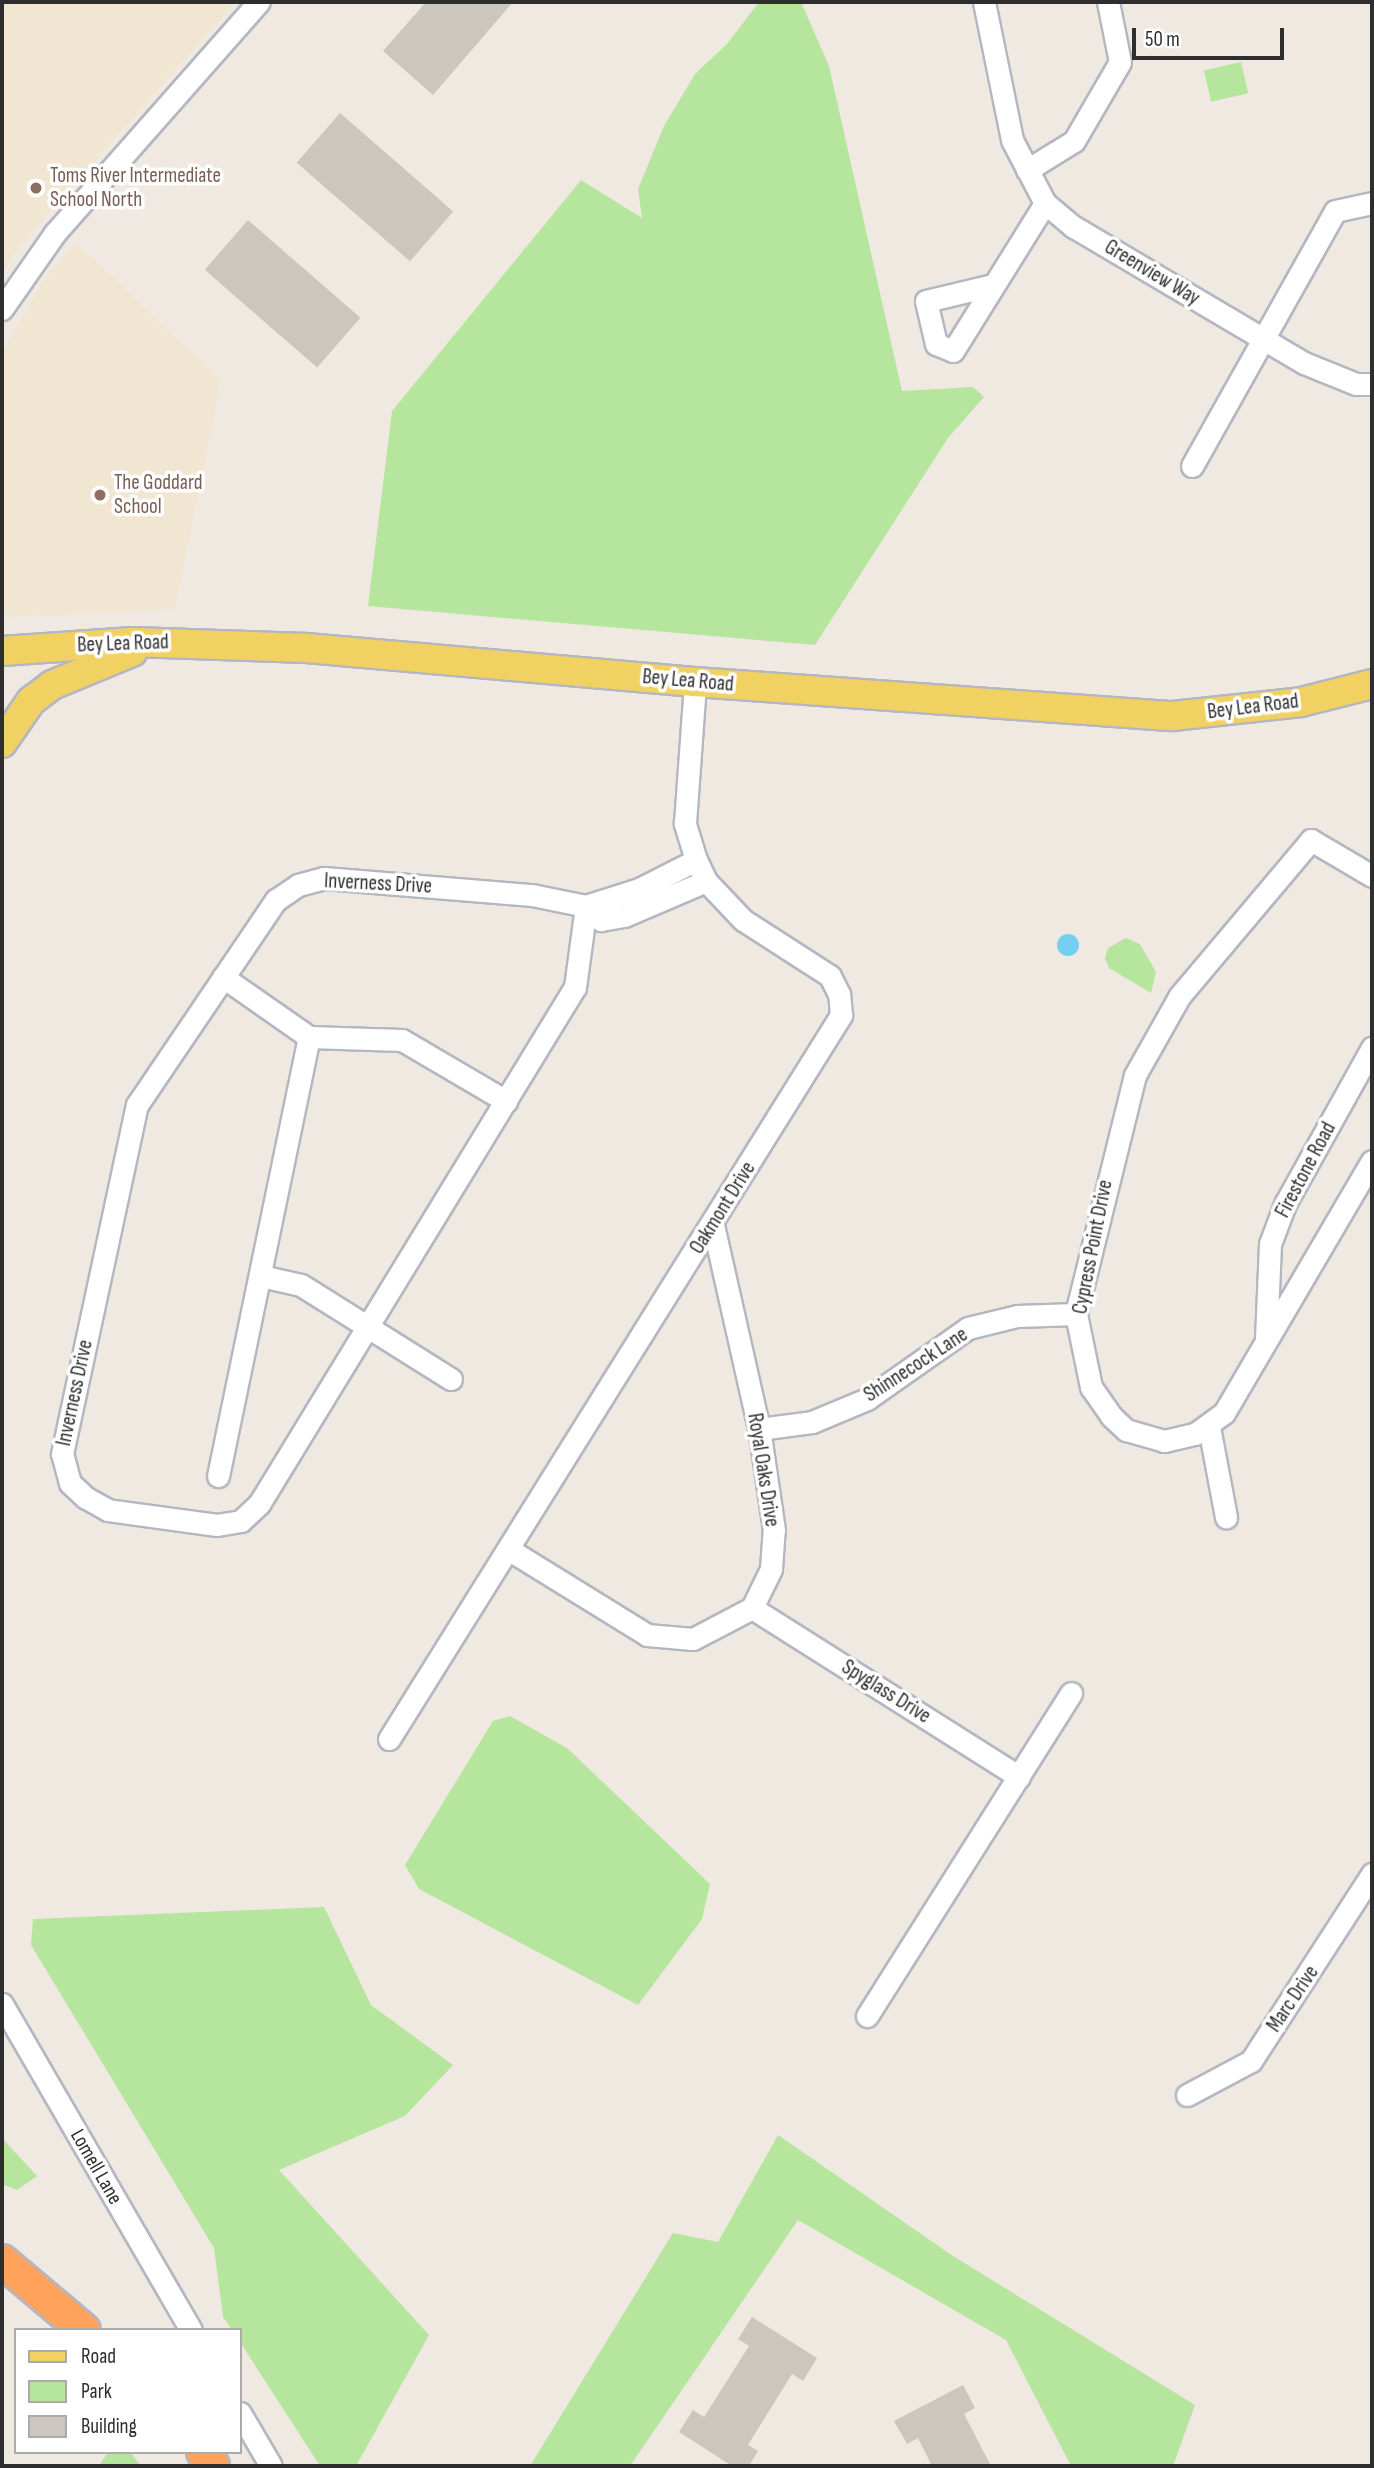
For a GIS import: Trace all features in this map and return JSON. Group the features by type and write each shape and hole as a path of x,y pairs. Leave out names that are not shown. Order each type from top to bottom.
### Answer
{"highway":[{"path":"2,2261 82,2328"}],"main road":[{"name":"Bey Lea Road","path":"2,651 162,642 333,649 695,682 1173,716 1301,702 1372,684"},
{"path":"2,743 31,701 52,685 102,662 162,642"}],"street":[{"path":"2,309 55,233 259,2"},
{"name":"Greenview Way","path":"984,2 1012,140 1045,203 1074,227 1304,363 1356,384 1372,384"},
{"path":"1027,170 1074,141 1120,62 1108,2"},
{"path":"993,285 1045,203"},
{"path":"1192,466 1335,211 1372,203"},
{"name":"Oakmont Drive","path":"389,1739 713,1225 841,1015 839,994 830,976 743,920 706,881 696,860 685,823 695,682"},
{"name":"Cypress Point Drive","path":"1209,1427 1164,1441 1126,1430 1102,1407 1091,1387 1076,1314 1135,1075 1179,997 1311,840 1372,876"},
{"name":"Inverness Drive","path":"586,906 575,987 259,1504 241,1521 217,1525 108,1510 86,1498 70,1483 62,1454 136,1105 276,900 298,885 324,878 532,895 586,906 630,893 696,860"},
{"name":"Inverness Drive","path":"586,906 601,920 624,916 706,881"},
{"path":"223,977 309,1037 402,1040 506,1101"},
{"path":"218,1476 309,1037"},
{"name":"Firestone Road","path":"1266,1342 1270,1244 1284,1204 1372,1048"},
{"path":"1226,1517 1209,1427 1224,1413 1372,1161"},
{"name":"Royal Oaks Drive","path":"713,1225 759,1429 774,1530 771,1569 752,1608"},
{"path":"261,1276 301,1285 451,1378"},
{"name":"Shinnecock Lane","path":"759,1429 812,1422 867,1399 968,1328 1017,1316 1076,1314"},
{"path":"508,1549 647,1635 693,1639 752,1608"},
{"name":"Spyglass Drive","path":"752,1608 1019,1777"},
{"path":"867,2016 1071,1693"},
{"name":"Marc Drive","path":"1187,2095 1251,2061 1372,1874"},
{"name":"Lomell Lane","path":"2,2004 190,2328"},
{"path":"242,2416 271,2466"}],"shaded area":[{"name":"Toms River Intermediate School North","path":"2,2 235,2 18,248 2,273"},
{"name":"The Goddard School","path":"75,242 221,380 175,609 2,617 2,353 43,281"}],"green space":[{"path":"759,2 801,2 829,66 902,391 973,387 984,397 948,438 815,645 368,606 392,411 581,180 642,218 638,189 664,126 695,74 727,44"},
{"path":"1241,62 1248,93 1211,102 1204,71"},
{"path":"1126,938 1140,944 1156,972 1151,993 1109,968 1105,958 1108,948"},
{"path":"510,1716 567,1748 710,1884 702,1919 638,2005 419,1889 405,1865 493,1721"},
{"path":"324,1907 371,2005 453,2065 405,2116 279,2170 429,2335 356,2466 320,2466 242,2345 242,2328 231,2328 223,2317 214,2248 31,1945 33,1919"},
{"path":"778,2135 953,2256 1195,2405 1173,2466 1071,2466 1006,2340 798,2220 630,2466 530,2466 673,2233 718,2242"},
{"path":"2,2138 37,2176 17,2190 2,2184"},
{"path":"107,2454 132,2454 141,2466 99,2466"}],"water":[{"path":"1068,934 1076,937 1079,945 1076,953 1068,956 1060,953 1057,945 1060,937"}],"building":[{"path":"426,2 513,2 433,95 383,51"},
{"path":"340,113 453,211 410,261 297,163"},
{"path":"248,220 360,318 317,368 205,270"},
{"path":"752,2317 817,2358 803,2381 792,2374 748,2445 758,2451 749,2466 732,2466 679,2432 693,2410 704,2417 749,2346 738,2339"},
{"path":"963,2385 975,2408 964,2414 991,2466 932,2466 918,2438 907,2444 894,2421"}],"place":[{"name":"Toms River Intermediate School North","path":"36,188"},
{"name":"The Goddard School","path":"100,495"}]}
